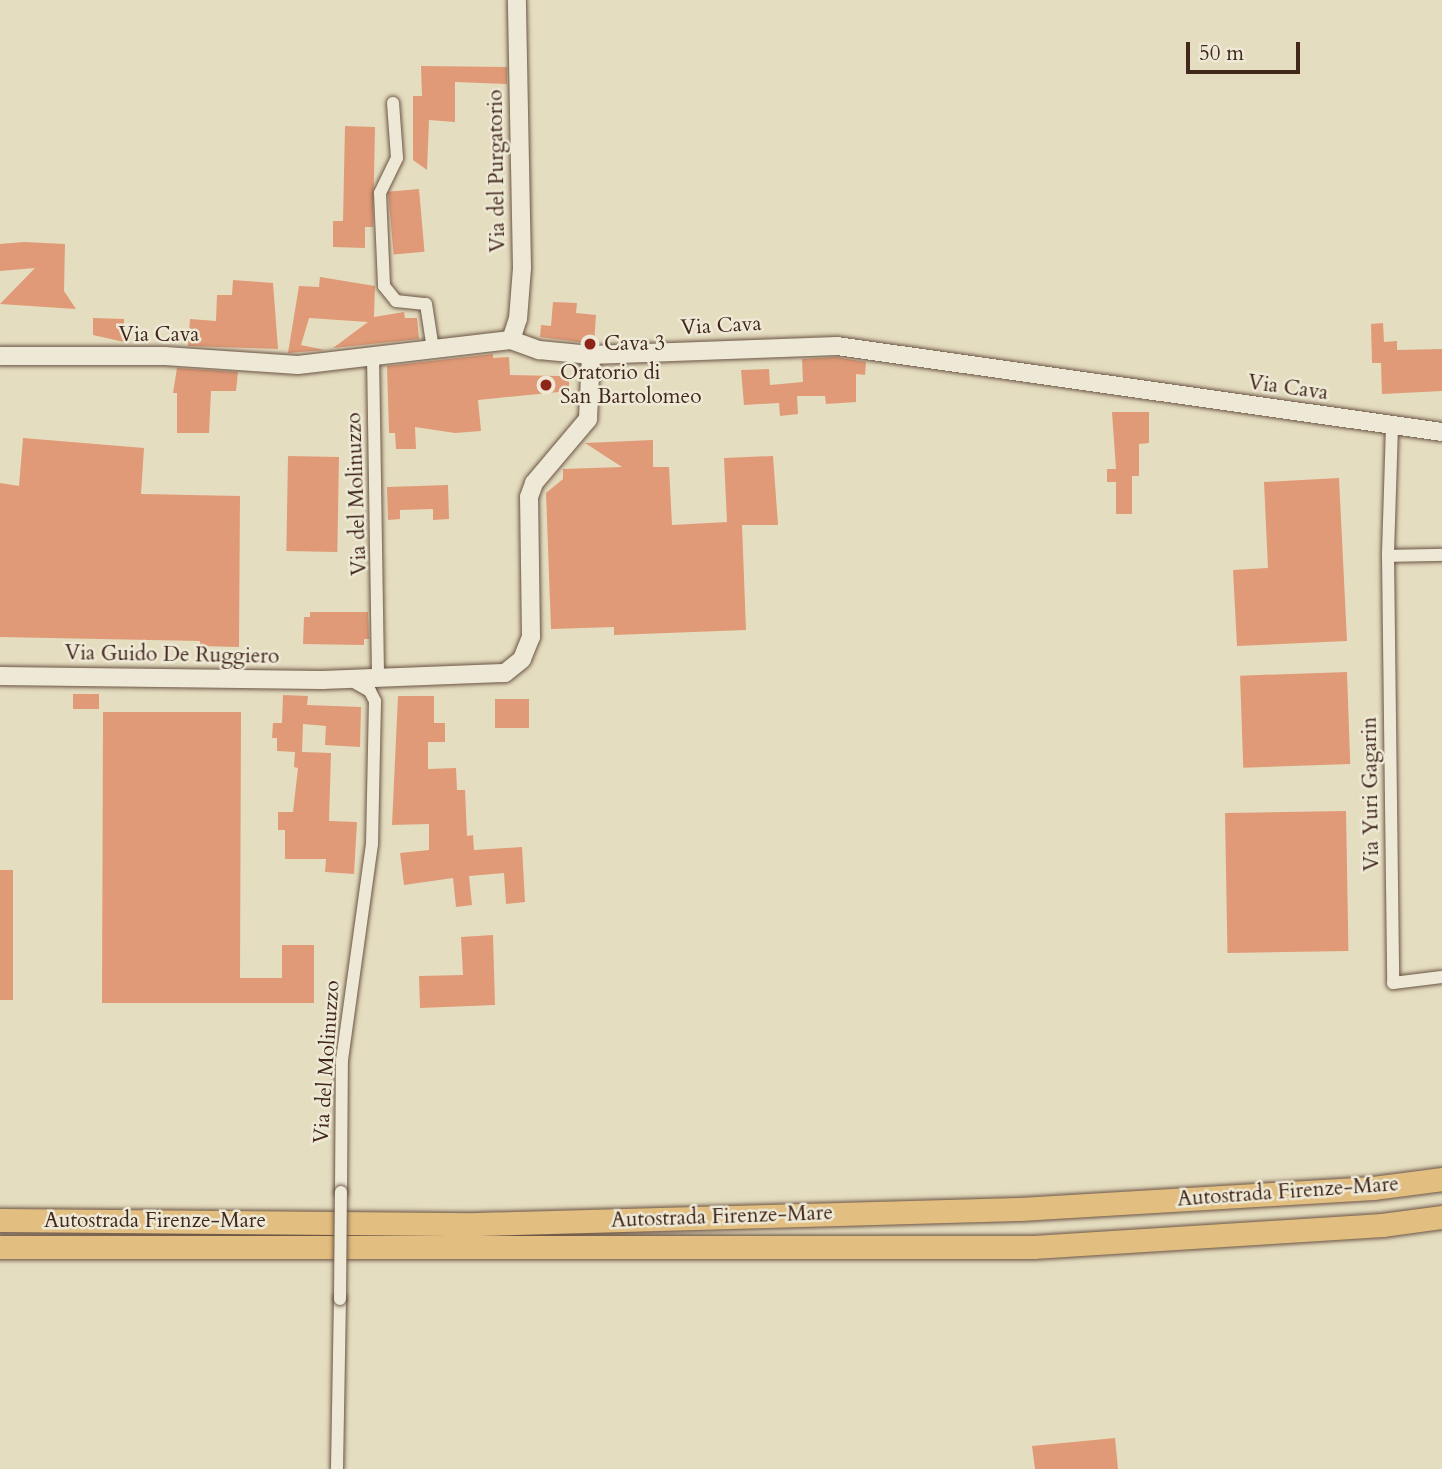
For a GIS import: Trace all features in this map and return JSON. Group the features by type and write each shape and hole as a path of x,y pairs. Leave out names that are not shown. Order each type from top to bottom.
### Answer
{"highway":[{"name":"Autostrada Firenze-Mare","path":"0,1220 477,1224 1020,1209 1373,1188 1442,1179"},
{"name":"Autostrada Firenze-Mare","path":"0,1247 1033,1247 1382,1225 1442,1217"}],"street":[{"name":"Via del Purgatorio","path":"510,340 518,319 522,268 517,0"},
{"path":"393,103 397,158 380,193 384,286 396,301 426,303 432,349"},
{"name":"Via Cava","path":"0,356 164,356 298,365 510,340 539,350 591,355 837,346 1442,432"},
{"name":"Via del Molinuzzo","path":"373,355 381,651 378,675"},
{"name":"Via Guido De Ruggiero","path":"0,676 344,679 378,675 505,673 522,659 531,637 528,497 534,482 588,419 591,355"},
{"name":"Via Yuri Gagarin","path":"1391,426 1388,556 1393,983 1442,977"},
{"path":"1388,556 1442,555"},
{"name":"Via del Molinuzzo","path":"337,1469 342,1060 372,844 375,701 370,691 344,679"}],"building":[{"path":"421,66 507,67 507,84 455,82 455,122 429,120 427,170 413,160 413,96 422,96"},
{"path":"345,126 375,127 373,227 365,227 365,248 333,247 333,221 343,221"},
{"path":"419,189 424,252 394,254 388,192"},
{"path":"0,244 65,244 64,291 76,309 0,304 35,268 0,271"},
{"path":"320,277 375,286 374,317 404,312 405,318 417,318 419,339 333,348 368,322 309,318 301,345 325,350 288,353 299,286 319,287"},
{"path":"233,280 273,283 278,349 188,346 190,319 216,321 217,295 232,295"},
{"path":"553,302 577,303 576,313 596,315 594,344 540,337 541,325 551,326"},
{"path":"93,318 124,319 124,342 93,335"},
{"path":"1383,323 1384,342 1397,341 1397,350 1442,349 1442,391 1382,394 1381,363 1372,363 1371,324"},
{"path":"493,354 493,358 509,357 510,375 559,376 569,379 569,391 478,400 481,431 455,433 415,427 416,449 396,449 395,433 389,433 387,366"},
{"path":"836,357 866,362 865,375 856,374 856,402 826,404 825,396 797,396 798,414 780,416 779,403 744,405 741,370 769,369 770,385 803,382 802,359"},
{"path":"177,368 238,372 236,391 211,391 209,433 177,433 177,393 173,393"},
{"path":"1112,412 1149,412 1149,443 1139,444 1139,476 1132,476 1132,514 1116,514 1116,482 1107,482 1107,469 1116,469"},
{"path":"23,438 144,448 141,494 240,496 239,647 200,646 200,641 0,637 0,483 19,486"},
{"path":"653,440 653,467 669,467 672,525 727,522 724,458 773,456 778,525 742,525 746,630 614,635 614,627 551,629 546,493 563,479 563,469 622,467 585,443"},
{"path":"288,456 339,457 337,552 286,551"},
{"path":"1339,478 1347,641 1237,646 1233,570 1268,568 1264,482"},
{"path":"448,485 449,519 433,520 433,509 400,510 400,519 388,520 387,487"},
{"path":"310,612 368,612 369,639 364,639 364,645 303,644 304,617 310,617"},
{"path":"1347,672 1350,764 1243,768 1240,676"},
{"path":"73,694 99,694 99,709 73,709"},
{"path":"283,695 308,696 307,705 361,707 360,747 325,745 326,726 303,724 302,752 331,753 329,821 357,822 354,874 325,872 326,859 285,859 285,830 278,830 278,812 293,812 298,768 294,767 295,752 277,751 277,738 272,738 273,723 282,723"},
{"path":"398,696 434,696 434,723 445,723 445,742 428,742 428,769 456,768 457,790 465,790 467,836 473,835 474,850 522,847 525,902 506,904 504,873 469,876 472,905 456,907 453,878 404,885 400,853 429,850 429,824 392,825"},
{"path":"495,699 529,699 529,728 495,728"},
{"path":"103,712 241,712 240,978 282,978 282,945 314,945 314,1003 102,1003"},
{"path":"1346,811 1348,951 1227,953 1225,813"},
{"path":"0,870 13,870 13,1000 0,1000"},
{"path":"493,935 495,1005 420,1008 419,976 463,975 461,937"},
{"path":"1115,1438 1118,1469 1035,1469 1032,1446"}],"place":[{"name":"Cava 3","path":"590,344"},
{"name":"Oratorio di San Bartolomeo","path":"546,385"}]}
